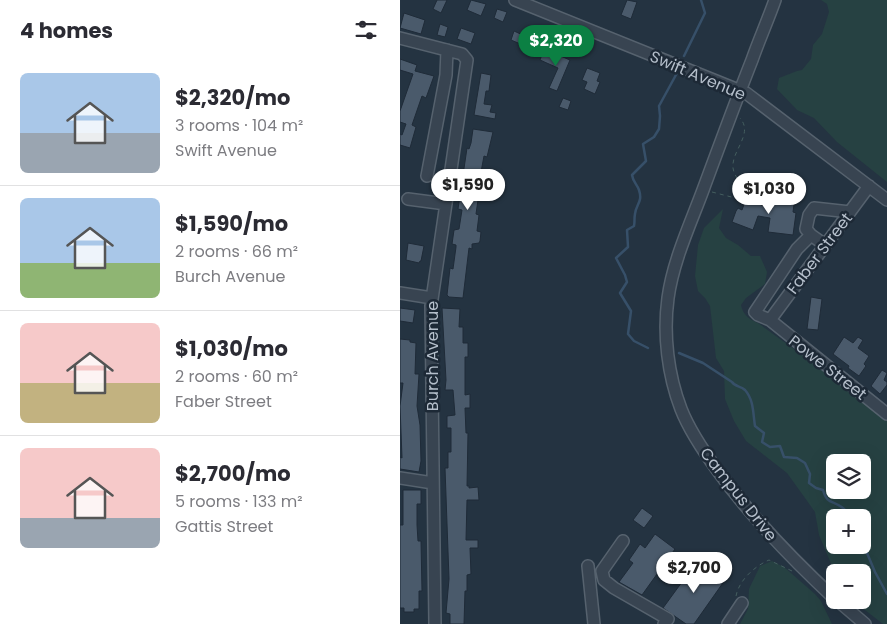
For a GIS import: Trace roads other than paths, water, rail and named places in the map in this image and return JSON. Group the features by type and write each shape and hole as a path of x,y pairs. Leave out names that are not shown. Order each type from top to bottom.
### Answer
{"street":[{"name":"Swift Avenue","path":"515,0 530,3 740,90 887,200"},
{"name":"Campus Drive","path":"775,0 687,233 671,282 666,326 669,366 682,410 704,452 760,524 786,552 826,590"},
{"path":"400,38 447,50 446,76 426,176"},
{"name":"Burch Avenue","path":"434,624 431,306 467,60 462,54 447,50"},
{"name":"Faber Street","path":"770,320 868,186"},
{"path":"408,198 446,204"},
{"path":"825,245 806,229 809,215 814,208 850,212"},
{"name":"Powe Street","path":"811,234 797,249 755,312 770,320 887,414"},
{"path":"400,292 432,298"},
{"path":"400,478 433,483"},
{"path":"623,541 602,571 604,580 614,588 668,619 664,624"},
{"path":"588,566 594,624"},
{"path":"728,624 742,603"},
{"name":"Campus Drive","path":"848,609 865,624"}],"waterway":[{"path":"684,56 705,13 701,0"},
{"path":"648,348 634,341 628,334 631,311 620,293 627,282 616,258 628,247 627,230 634,226 640,200 639,190 632,175 646,161 643,144 654,137 659,129 659,106 677,73"},
{"path":"679,353 703,363 745,390 752,403 755,426 764,433 762,442 770,447 780,446 784,457 797,458 805,463 810,474 809,483 823,490 828,500 844,509"},
{"path":"867,554 887,594"}]}
